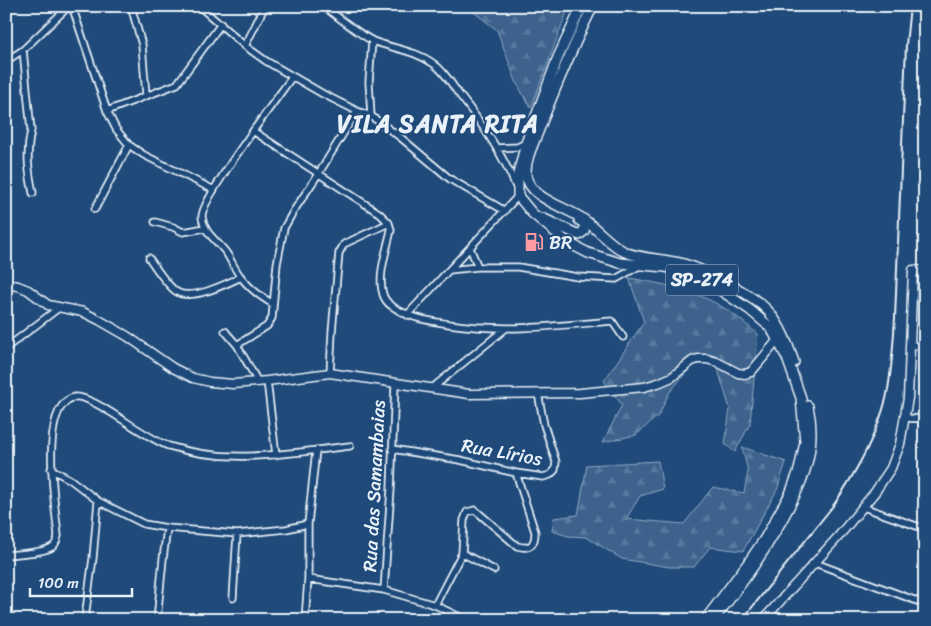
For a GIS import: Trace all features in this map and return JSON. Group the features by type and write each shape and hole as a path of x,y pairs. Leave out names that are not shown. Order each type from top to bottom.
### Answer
{"main road":[{"path":"518,192 518,174 526,143 558,56 582,6"},
{"name":"SP-274","path":"593,6 567,59 529,158 526,176 530,186 546,200 584,219 614,245 626,252 684,264 723,280 768,310 786,341 806,398 811,419 811,446 804,476 794,500 754,567 713,620"},
{"name":"SP-274","path":"518,192 538,217 568,242 588,253 620,263 665,267 689,273 711,284 771,328 787,358 801,398 804,418 805,442 799,470 790,494 765,538 732,586 705,620"},
{"path":"538,217 552,221 574,234 579,235 583,233 584,223 561,207"}],"street":[{"path":"6,61 23,50 71,6 107,111 116,129 129,145 144,156 214,190"},
{"path":"131,6 142,45 146,95"},
{"path":"199,6 245,46 292,77 357,111 371,116 400,137 450,179 505,211"},
{"path":"245,46 264,6"},
{"path":"323,6 372,41 418,54 434,64 472,111 498,148 518,192 505,211 407,315"},
{"path":"107,111 177,84 221,24"},
{"path":"371,116 369,82 372,41"},
{"path":"23,50 32,130 29,142 28,169 33,193"},
{"path":"273,304 253,290 241,277 228,255 205,228 202,213 214,190 253,131 292,77"},
{"path":"237,345 267,326 272,318 277,264 284,228 357,111"},
{"path":"253,131 379,213 389,223 391,230 381,282 384,295 390,305 407,315 455,325 505,329 612,321 623,337"},
{"path":"498,148 517,147 526,143"},
{"path":"95,209 129,145"},
{"path":"156,222 172,226 183,232 205,228"},
{"path":"330,373 339,252 344,244 389,223"},
{"path":"470,248 478,267"},
{"path":"149,258 175,291 183,295 208,290 241,277"},
{"path":"449,270 478,267 518,268 578,278 616,279 639,266"},
{"path":"763,620 863,507 891,468 900,444 905,418 911,345 913,270 925,271"},
{"path":"6,284 28,290 48,305 83,312 99,320 127,336 173,368 193,378 232,384 330,373 431,390 469,394 580,393 644,387 672,377 692,361 698,359 707,358 738,373 745,374 751,372 777,341"},
{"path":"6,348 60,307"},
{"path":"431,390 505,329"},
{"path":"225,331 237,345 258,382"},
{"path":"911,345 925,347"},
{"path":"267,381 276,455"},
{"name":"Rua das Samambaias","path":"384,590 395,384"},
{"name":"Rua Lírios","path":"392,449 478,464 516,473 543,477 550,475 554,470 556,462 544,425 538,393"},
{"path":"6,555 45,550 52,547 56,542 58,536 51,469 54,425 59,411 66,402 76,397 85,398 96,404 150,438 168,446 188,451 238,457 276,455 350,446"},
{"path":"905,418 925,419"},
{"path":"304,620 308,579 308,524 316,450"},
{"path":"51,469 71,480 98,501 139,522 167,528 236,534 286,529 308,524"},
{"path":"435,605 462,553 465,515 467,512 475,510 517,546 524,548 530,546 535,540 535,532 516,473"},
{"path":"85,618 98,501"},
{"path":"863,507 925,529"},
{"path":"158,620 167,528"},
{"path":"233,598 236,534"},
{"path":"462,553 494,570"},
{"path":"815,563 925,604"},
{"path":"308,579 384,590 435,605 466,620"}],"green space":[{"path":"466,6 569,6 531,108 517,84 497,30"},
{"path":"629,278 670,286 709,300 733,314 758,334 750,424 735,452 725,444 730,409 716,363 693,364 669,393 659,415 636,435 603,442 622,405 604,381 644,322"},
{"path":"742,447 786,462 777,490 743,551 710,547 694,567 669,567 622,559 586,537 568,536 552,531 554,518 578,515 587,465 658,461 663,489 640,496 626,519 684,524 713,487 744,493 748,471"}],"railway":[{"path":"742,620 841,494 871,441 886,399 891,369 895,318 906,45 910,6"}],"place":[{"name":"BR","path":"534,242"}],"district":[{"name":"VILA SANTA RITA","path":"438,124"}]}
